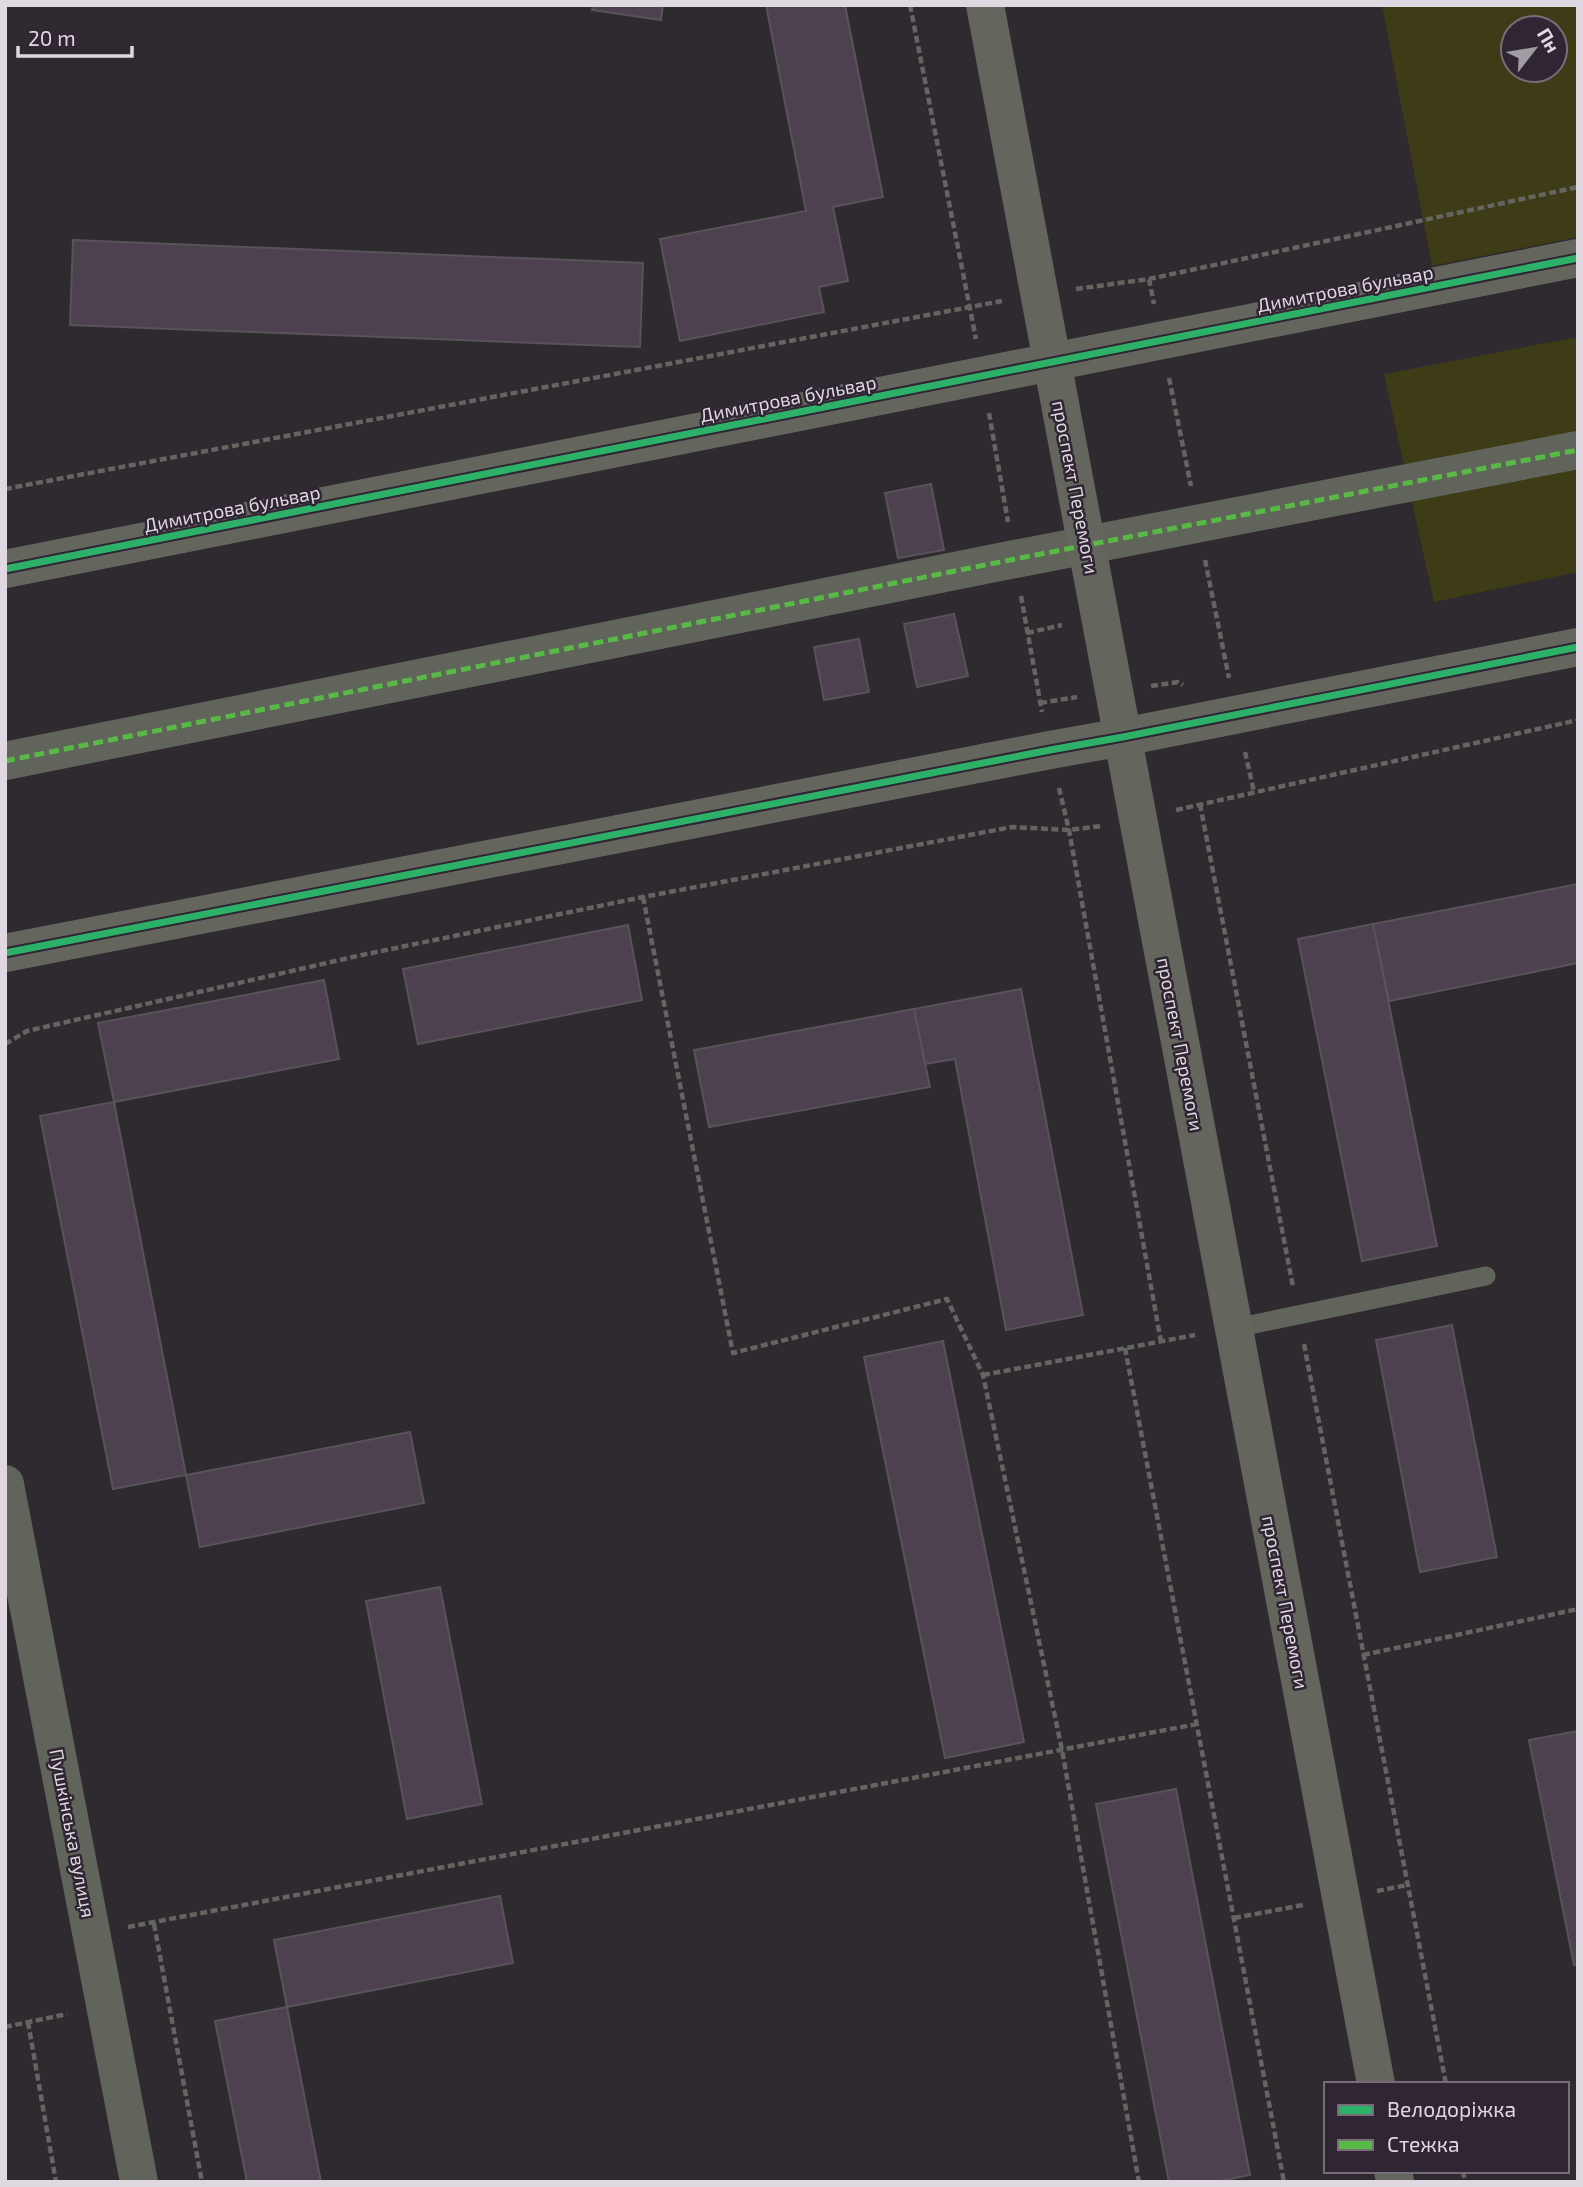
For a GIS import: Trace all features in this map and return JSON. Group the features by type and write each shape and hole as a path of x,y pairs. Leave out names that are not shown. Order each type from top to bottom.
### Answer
{"street":[{"name":"проспект Перемоги","path":"985,5 1377,2082"},
{"name":"Димитрова бульвар","path":"5,569 1578,258"},
{"path":"5,761 1014,559 1578,450"},
{"path":"5,953 1578,647"},
{"name":"Пушкінська вулиця","path":"5,1484 9,1526 92,1932 139,2182"}],"lane":[{"path":"1235,1328 1486,1276"}],"path":[{"path":"910,5 983,375 1040,703 1069,830 1161,1342"},
{"path":"5,489 1040,294 1149,279 1578,187"},
{"path":"5,1044 40,1027 362,955 643,897 1012,827 1069,830 1139,821 1200,804 1578,720"},
{"path":"1200,804 1446,2082"},
{"path":"643,897 733,1353 947,1299 983,1375 1062,1750 1139,2182"},
{"path":"983,1375 1235,1328"},
{"path":"1125,1348 1284,2182"},
{"path":"1363,1656 1578,1609"},
{"path":"92,1932 154,1924 1197,1724"},
{"path":"154,1924 202,2182"},
{"path":"5,2027 106,2006"},
{"path":"28,2022 56,2182"}],"shaded area":[{"path":"1382,5 1578,5 1578,237 1432,266"},
{"path":"1578,337 1578,572 1434,602 1384,374"}],"building":[{"path":"593,5 663,5 661,20 592,10"},
{"path":"766,5 845,5 883,197 833,207 848,281 819,287 824,312 680,341 660,239 806,211"},
{"path":"73,240 643,263 640,347 70,325"},
{"path":"931,484 944,550 898,558 885,493"},
{"path":"954,614 968,676 917,687 904,624"},
{"path":"859,639 869,692 824,700 814,647"},
{"path":"1578,884 1578,963 1389,1001 1373,924"},
{"path":"1373,924 1437,1246 1362,1261 1298,939"},
{"path":"628,925 642,1000 418,1044 403,969"},
{"path":"324,980 339,1059 114,1102 98,1023"},
{"path":"1021,989 1083,1315 1006,1330 955,1059 925,1064 914,1009"},
{"path":"914,1009 930,1087 709,1127 694,1050"},
{"path":"114,1102 186,1475 113,1489 40,1116"},
{"path":"1452,1325 1497,1557 1420,1572 1376,1340"},
{"path":"943,1341 1024,1742 945,1758 864,1357"},
{"path":"410,1432 424,1503 200,1547 186,1475"},
{"path":"440,1587 482,1804 407,1819 366,1601"},
{"path":"1578,1731 1578,1964 1574,1965 1529,1740"},
{"path":"1176,1789 1250,2175 1215,2182 1169,2182 1096,1804"},
{"path":"500,1896 513,1963 287,2007 274,1940"},
{"path":"287,2007 321,2182 247,2182 215,2021"}],"marked path":[{"path":"5,761 1015,559 1578,450"}],"cycle path":[{"path":"5,569 1578,258"},
{"path":"5,953 1578,647"}]}
